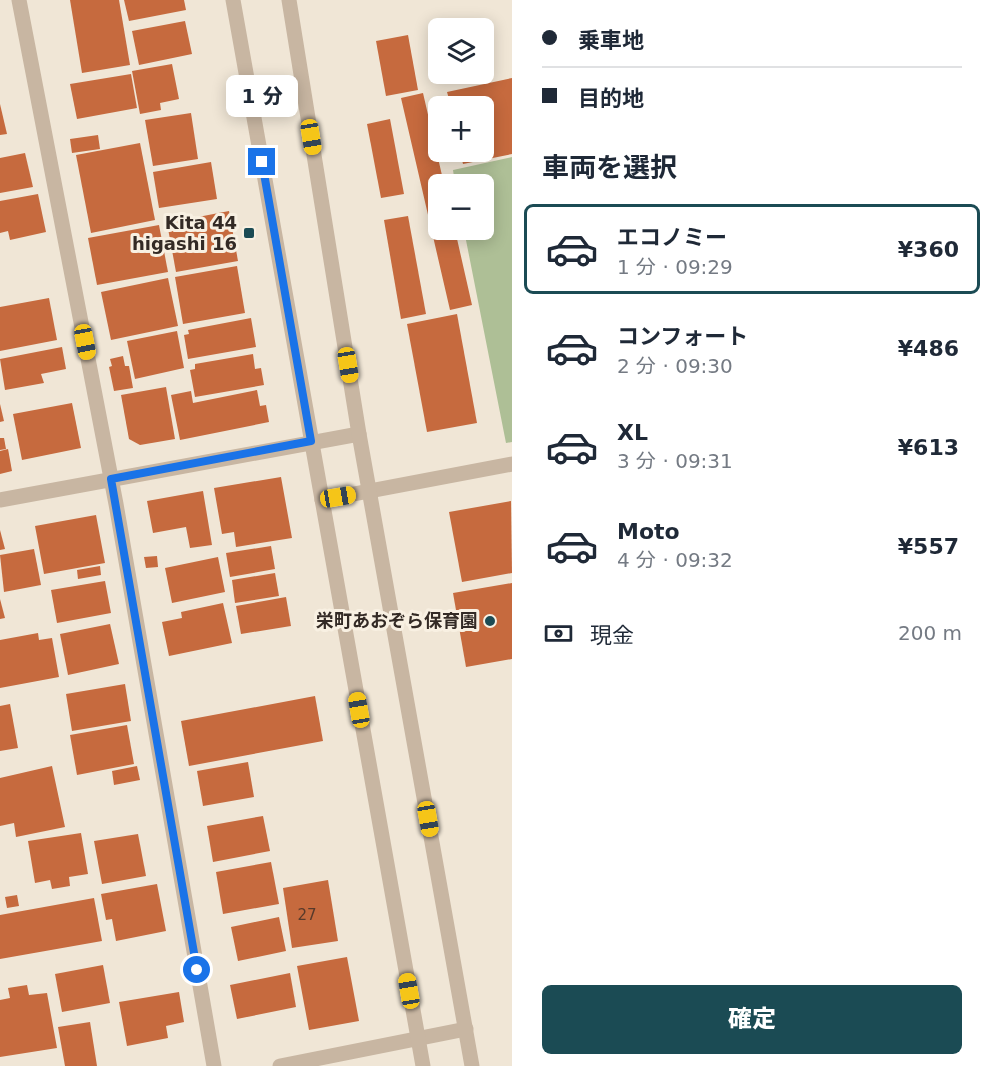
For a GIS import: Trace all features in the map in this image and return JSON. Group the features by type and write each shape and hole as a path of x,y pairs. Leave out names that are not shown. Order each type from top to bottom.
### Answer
{"street":[{"path":"19,0 111,479 214,1066"},
{"path":"233,0 423,1066"},
{"path":"289,0 359,434 472,1066"},
{"path":"0,500 359,434"},
{"path":"322,500 512,464"},
{"path":"279,1066 466,1029"}],"green space":[{"path":"512,157 512,442 506,443 466,240 494,240 494,174 454,174 453,170"}],"building":[{"path":"70,0 119,0 130,65 82,73"},
{"path":"124,0 184,0 186,10 129,21"},
{"path":"185,21 192,54 139,65 132,31"},
{"path":"408,35 418,90 386,96 376,41"},
{"path":"172,64 179,99 160,103 161,110 140,114 132,71"},
{"path":"131,74 137,108 77,119 70,84"},
{"path":"512,78 512,154 494,158 494,96 448,96 447,92 494,84 494,82"},
{"path":"423,93 428,115 428,162 439,162 442,174 428,174 428,215 401,98"},
{"path":"0,104 7,134 0,135"},
{"path":"191,113 198,159 153,166 145,120"},
{"path":"390,119 404,194 381,198 367,124"},
{"path":"98,135 100,149 72,153 70,139"},
{"path":"140,143 155,220 91,233 76,155"},
{"path":"25,153 33,187 0,193 0,158"},
{"path":"211,162 217,199 159,208 153,172"},
{"path":"38,194 46,232 10,240 8,231 0,233 0,201"},
{"path":"229,211 238,261 176,272 167,223"},
{"path":"408,216 426,314 401,319 384,220"},
{"path":"159,225 168,272 97,285 88,238"},
{"path":"434,240 457,240 472,305 450,310"},
{"path":"237,266 245,313 183,324 175,277"},
{"path":"168,278 178,326 111,340 101,292"},
{"path":"49,298 57,340 0,351 0,307"},
{"path":"457,314 477,423 427,432 407,324"},
{"path":"251,318 256,347 188,359 184,335 189,334 188,330"},
{"path":"177,331 184,368 135,379 127,341"},
{"path":"62,347 66,369 41,374 44,383 5,390 0,359"},
{"path":"253,354 255,369 261,368 264,385 195,397 190,370 195,369 195,364"},
{"path":"123,356 125,366 129,366 133,388 114,391 109,367 112,366 110,359"},
{"path":"166,387 175,439 140,445 129,439 121,395"},
{"path":"257,390 260,406 266,405 269,422 180,440 171,395 191,391 193,403"},
{"path":"72,403 81,448 22,460 13,414"},
{"path":"0,404 4,421 0,422"},
{"path":"0,438 4,438 6,449 0,450"},
{"path":"8,449 12,471 0,474 0,451"},
{"path":"281,477 292,538 236,547 234,532 222,534 214,488"},
{"path":"203,491 212,545 190,548 186,527 153,533 147,501"},
{"path":"511,501 512,573 462,582 449,512"},
{"path":"96,515 105,563 44,574 35,526"},
{"path":"0,530 5,549 0,550"},
{"path":"271,546 275,569 230,577 226,553"},
{"path":"34,549 41,585 4,592 0,555"},
{"path":"157,556 158,567 146,568 144,557"},
{"path":"218,557 225,592 172,603 165,568"},
{"path":"100,566 101,575 78,579 77,570"},
{"path":"275,573 279,596 235,603 232,580"},
{"path":"105,581 111,613 57,623 51,590"},
{"path":"512,583 512,659 466,667 453,593"},
{"path":"286,597 291,626 241,634 236,606"},
{"path":"0,599 5,618 0,619"},
{"path":"223,603 232,643 169,656 162,622 182,618 181,612"},
{"path":"110,624 119,664 68,675 60,634"},
{"path":"38,633 39,640 52,638 59,677 0,688 0,640"},
{"path":"125,684 131,721 72,731 66,694"},
{"path":"315,696 323,741 189,766 181,721"},
{"path":"10,704 18,748 0,751 0,706"},
{"path":"127,725 134,764 77,775 70,735"},
{"path":"248,762 254,797 203,806 197,771"},
{"path":"52,766 65,827 16,837 14,823 0,826 0,778"},
{"path":"137,766 140,780 114,785 112,771"},
{"path":"263,816 270,851 213,862 207,826"},
{"path":"81,833 88,874 69,877 70,886 52,889 50,880 35,883 28,841"},
{"path":"138,834 146,876 102,884 94,841"},
{"path":"271,862 279,904 223,914 216,872"},
{"path":"328,880 338,941 292,948 283,888"},
{"path":"157,884 166,931 116,941 112,919 106,920 101,894"},
{"path":"17,895 19,906 7,908 5,897"},
{"path":"94,898 102,941 0,959 0,915"},
{"path":"279,917 286,951 238,961 231,927"},
{"path":"347,957 359,1021 309,1030 297,966"},
{"path":"103,965 110,1003 62,1012 55,974"},
{"path":"290,973 296,1007 237,1019 230,985"},
{"path":"27,985 29,995 47,993 57,1048 0,1057 0,1000 10,998 8,988"},
{"path":"179,992 184,1022 166,1026 168,1038 127,1046 119,1002"},
{"path":"90,1022 97,1066 65,1066 58,1027"}],"place":[{"name":"Kita 44 higashi 16","path":"249,233"},
{"name":"栄町あおぞら保育園","path":"490,621"}],"route":[{"path":"197,970 111,479 311,441 262,162"}]}
